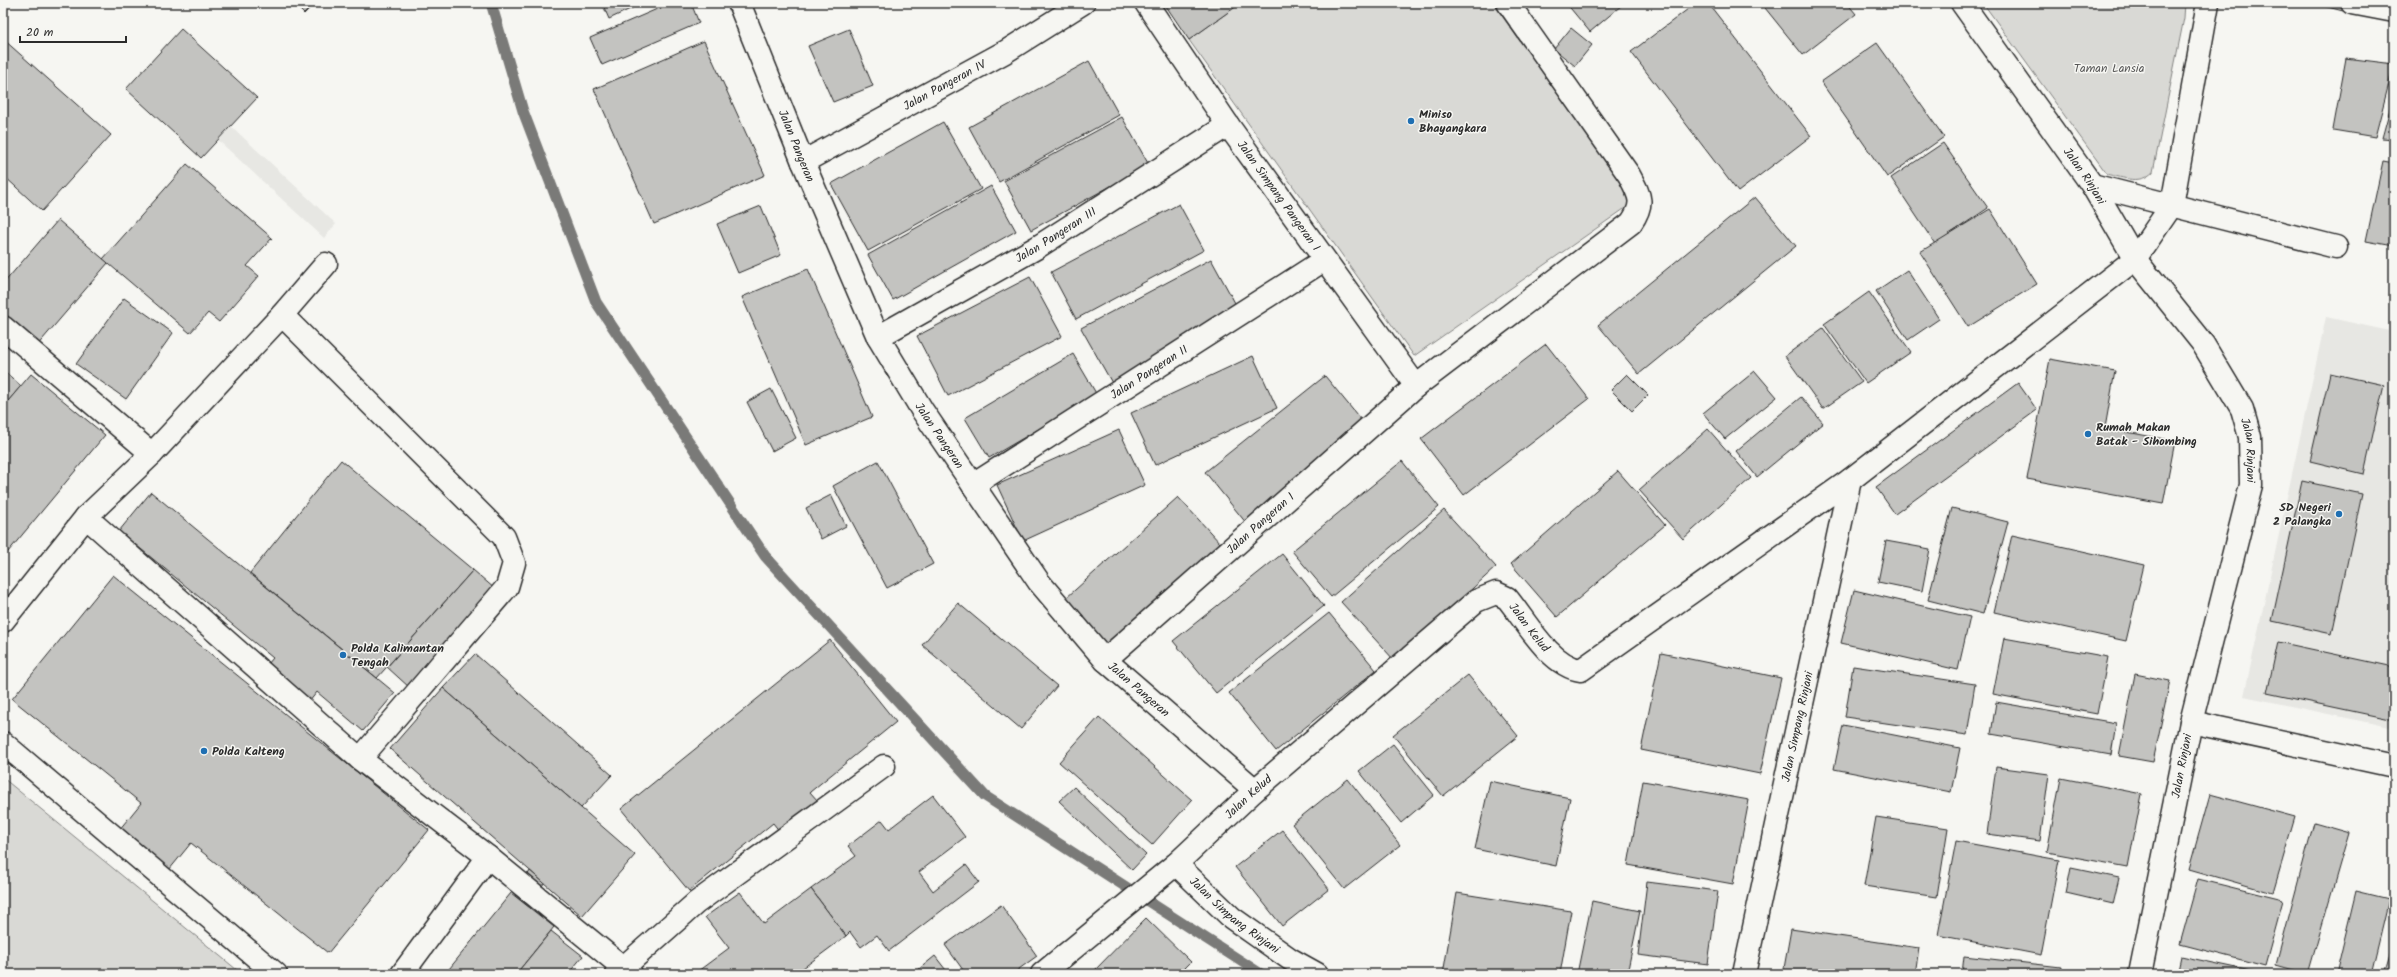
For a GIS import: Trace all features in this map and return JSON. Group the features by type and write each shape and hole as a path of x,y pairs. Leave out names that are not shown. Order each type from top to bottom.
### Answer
{"street":[{"name":"Jalan Pangeran","path":"739,3 803,162 878,337 922,410 1039,582 1105,660 1255,790"},
{"name":"Jalan Pangeran IV","path":"803,162 1005,52 1083,3"},
{"name":"Jalan Simpang Pangeran I","path":"1146,3 1228,125 1416,386"},
{"name":"Jalan Pangeran 1","path":"1105,660 1416,386 1631,223 1640,210 1638,192 1629,175 1508,3"},
{"name":"Jalan Rinjani","path":"1962,3 2092,185 2135,259 2203,344 2242,409 2250,436 2251,486 2191,722 2140,974"},
{"path":"1850,480 2135,259 2172,205 2208,3"},
{"path":"2352,3 2394,11"},
{"name":"Jalan Pangeran III","path":"878,337 1036,248 1228,125"},
{"path":"2092,185 2336,248"},
{"name":"Jalan Pangeran II","path":"973,485 1324,260"},
{"path":"3,621 86,517 152,454 282,315 326,264"},
{"path":"282,315 504,537 514,563 507,587 360,759"},
{"path":"3,327 152,454"},
{"name":"Jalan Kelud","path":"1042,974 1176,864 1255,790 1476,601 1496,593 1507,598 1557,660 1573,669 1581,670 1850,480"},
{"name":"Jalan Simpang Rinjani","path":"1744,974 1850,480"},
{"path":"86,517 360,759 488,857 623,971 696,903 884,766"},
{"path":"2191,722 2394,766"},
{"path":"3,743 276,974"},
{"path":"402,974 488,857"},
{"name":"Jalan Simpang Rinjani","path":"1176,864 1232,918 1290,959 1316,974"}],"shaded area":[{"path":"231,126 336,224 324,238 218,140"},
{"name":"SD Negeri 2 Palangka","path":"2326,317 2394,332 2394,728 2244,696"}],"green space":[{"name":"Miniso Bhayangkara","path":"1241,3 1493,3 1634,202 1414,356 1189,40"},
{"name":"Taman Lansia","path":"1983,3 2185,3 2184,18 2153,172 2148,176 2137,179 2126,179 2107,174"},
{"path":"3,778 242,974 3,974"}],"building":[{"path":"293,3 315,3 304,14"},
{"path":"602,3 643,3 609,19"},
{"path":"671,3 691,3 699,23 602,65 590,38"},
{"path":"1164,3 1241,3 1189,40"},
{"path":"1566,3 1621,3 1622,5 1590,32"},
{"path":"1696,3 1708,3 1811,136 1738,192 1631,52"},
{"path":"1761,3 1847,3 1856,14 1803,55"},
{"path":"2312,3 2350,3 2347,12"},
{"path":"1571,28 1592,45 1575,66 1554,49"},
{"path":"181,29 257,98 201,158 126,89"},
{"path":"849,29 873,86 833,102 808,46"},
{"path":"3,39 111,135 42,211 3,175"},
{"path":"704,41 765,175 654,224 594,89"},
{"path":"1877,43 1944,137 1887,177 1821,82"},
{"path":"2346,58 2394,64 2375,137 2333,130"},
{"path":"1089,61 1119,115 999,182 969,127"},
{"path":"2394,94 2394,139 2382,138"},
{"path":"1122,117 1149,165 1031,230 1004,181"},
{"path":"943,122 981,189 868,251 831,184"},
{"path":"1943,143 1988,208 1935,244 1891,178"},
{"path":"2383,161 2394,163 2394,246 2366,241"},
{"path":"187,164 272,238 247,266 259,276 219,322 208,313 190,333 103,259"},
{"path":"991,186 1016,231 893,300 868,255"},
{"path":"1755,197 1796,246 1639,374 1598,325"},
{"path":"1179,204 1204,250 1076,319 1051,272"},
{"path":"761,206 781,255 738,273 717,224"},
{"path":"1990,209 2037,284 1968,327 1920,252"},
{"path":"58,220 108,263 36,347 3,318 3,284"},
{"path":"1211,259 1241,314 1112,383 1081,328"},
{"path":"808,269 872,417 806,445 742,297"},
{"path":"1907,270 1939,319 1908,340 1876,291"},
{"path":"1030,277 1062,336 948,396 917,336"},
{"path":"1869,292 1911,352 1866,383 1824,324"},
{"path":"124,298 173,333 126,399 76,364"},
{"path":"1823,328 1862,382 1823,409 1785,356"},
{"path":"1546,344 1589,399 1464,495 1421,439"},
{"path":"1073,354 1097,395 989,458 965,418"},
{"path":"1253,356 1277,408 1155,465 1131,413"},
{"name":"Rumah Makan Batak - Sihombing","path":"2050,359 2115,371 2105,428 2175,441 2163,504 2027,479"},
{"path":"3,370 21,386 3,407"},
{"path":"1755,371 1777,397 1725,439 1703,413"},
{"path":"2330,373 2384,385 2364,474 2310,461"},
{"path":"31,374 105,435 3,558 3,407"},
{"path":"1627,374 1648,395 1632,411 1611,390"},
{"path":"1325,376 1371,432 1251,529 1205,472"},
{"path":"2018,383 2037,410 1895,514 1876,487"},
{"path":"771,389 796,438 772,451 747,402"},
{"path":"1801,397 1823,423 1757,477 1736,451"},
{"path":"1708,429 1751,478 1683,539 1639,490"},
{"path":"1119,430 1145,485 1023,541 997,485"},
{"path":"341,460 473,570 377,678 250,573"},
{"path":"878,461 933,564 887,588 833,486"},
{"path":"1402,461 1439,507 1331,597 1292,551"},
{"path":"1618,471 1665,525 1557,617 1511,564"},
{"path":"2302,481 2362,494 2332,634 2272,621"},
{"path":"151,492 395,693 363,731 317,692 305,707 262,671 273,658 119,531"},
{"path":"831,495 846,526 821,539 806,508"},
{"path":"1178,497 1231,555 1117,657 1065,599"},
{"path":"1952,508 2008,522 1983,614 1928,600"},
{"path":"1444,510 1496,567 1394,660 1341,602"},
{"path":"2012,535 2144,565 2126,641 1994,612"},
{"path":"1886,541 1930,549 1922,591 1878,582"},
{"path":"1282,554 1324,606 1216,693 1173,641"},
{"path":"473,570 495,589 410,688 387,667"},
{"name":"Polda Kalteng","path":"113,575 429,830 328,953 191,843 169,870 119,830 141,803 12,699"},
{"path":"1854,590 1970,617 1958,670 1841,643"},
{"path":"958,603 1057,686 1021,729 922,645"},
{"path":"1329,613 1376,670 1276,751 1229,693"},
{"path":"2004,638 2108,657 2097,714 1993,694"},
{"path":"830,640 896,722 810,792 818,801 780,832 773,823 689,891 621,809"},
{"path":"2278,642 2394,667 2394,720 2267,693"},
{"path":"1661,653 1781,678 1760,774 1641,750"},
{"path":"475,654 612,775 581,808 443,688"},
{"path":"1853,666 1975,684 1967,735 1845,717"},
{"path":"2135,674 2170,681 2153,762 2119,756"},
{"path":"1468,675 1518,736 1443,796 1393,735"},
{"path":"443,688 635,855 582,916 390,749"},
{"path":"1996,702 2116,723 2111,755 1991,734"},
{"path":"1099,717 1192,800 1152,845 1059,762"},
{"path":"1843,725 1960,748 1951,792 1834,769"},
{"path":"1393,744 1434,795 1401,823 1359,771"},
{"path":"1996,767 2049,774 2040,841 1987,834"},
{"path":"2061,778 2142,794 2128,867 2047,852"},
{"path":"1348,779 1400,845 1344,889 1292,824"},
{"path":"1490,781 1570,798 1556,866 1475,849"},
{"path":"1643,781 1749,800 1733,884 1628,865"},
{"path":"1074,787 1146,855 1132,870 1059,801"},
{"path":"2210,794 2295,817 2273,893 2189,869"},
{"path":"933,795 965,837 919,872 933,891 966,865 979,882 889,951 877,935 861,947 850,932 846,936 811,889 856,856 848,846 882,820 889,829"},
{"path":"1876,817 1948,828 1937,897 1864,886"},
{"path":"2314,822 2349,832 2308,974 2276,965"},
{"path":"1282,830 1329,889 1282,926 1235,867"},
{"path":"1956,841 2059,860 2041,955 1938,935"},
{"path":"2071,868 2119,878 2113,904 2066,893"},
{"path":"530,871 544,883 529,907 515,896"},
{"path":"2198,879 2283,900 2265,966 2180,944"},
{"path":"1647,882 1718,891 1708,964 1638,955"},
{"path":"811,889 846,936 803,968 807,974 694,974 729,948 705,917 740,892 764,924"},
{"path":"2356,891 2389,899 2371,974 2336,974"},
{"path":"511,893 554,927 516,974 445,974"},
{"path":"1457,893 1571,911 1560,974 1443,974"},
{"path":"1592,901 1640,911 1627,974 1577,974"},
{"path":"1001,905 1037,956 1012,974 966,974 945,945"},
{"path":"1146,918 1191,962 1179,974 1091,974"},
{"path":"1791,929 1919,948 1915,974 1783,974"},
{"path":"551,931 583,956 568,974 516,974"},
{"path":"2394,940 2394,974 2384,974"},
{"path":"935,956 949,974 913,974"},
{"path":"1964,956 2061,967 2060,974 1962,974"},
{"path":"2181,956 2260,973 2177,974"}],"waterway":[{"path":"491,3 523,111 596,302 765,556 985,796 1261,974"}],"place":[{"name":"Miniso Bhayangkara","path":"1411,121"},
{"name":"Rumah Makan Batak - Sihombing","path":"2088,434"},
{"name":"SD Negeri 2 Palangka","path":"2339,514"},
{"name":"Polda Kalimantan Tengah","path":"343,655"},
{"name":"Polda Kalteng","path":"204,751"}]}
